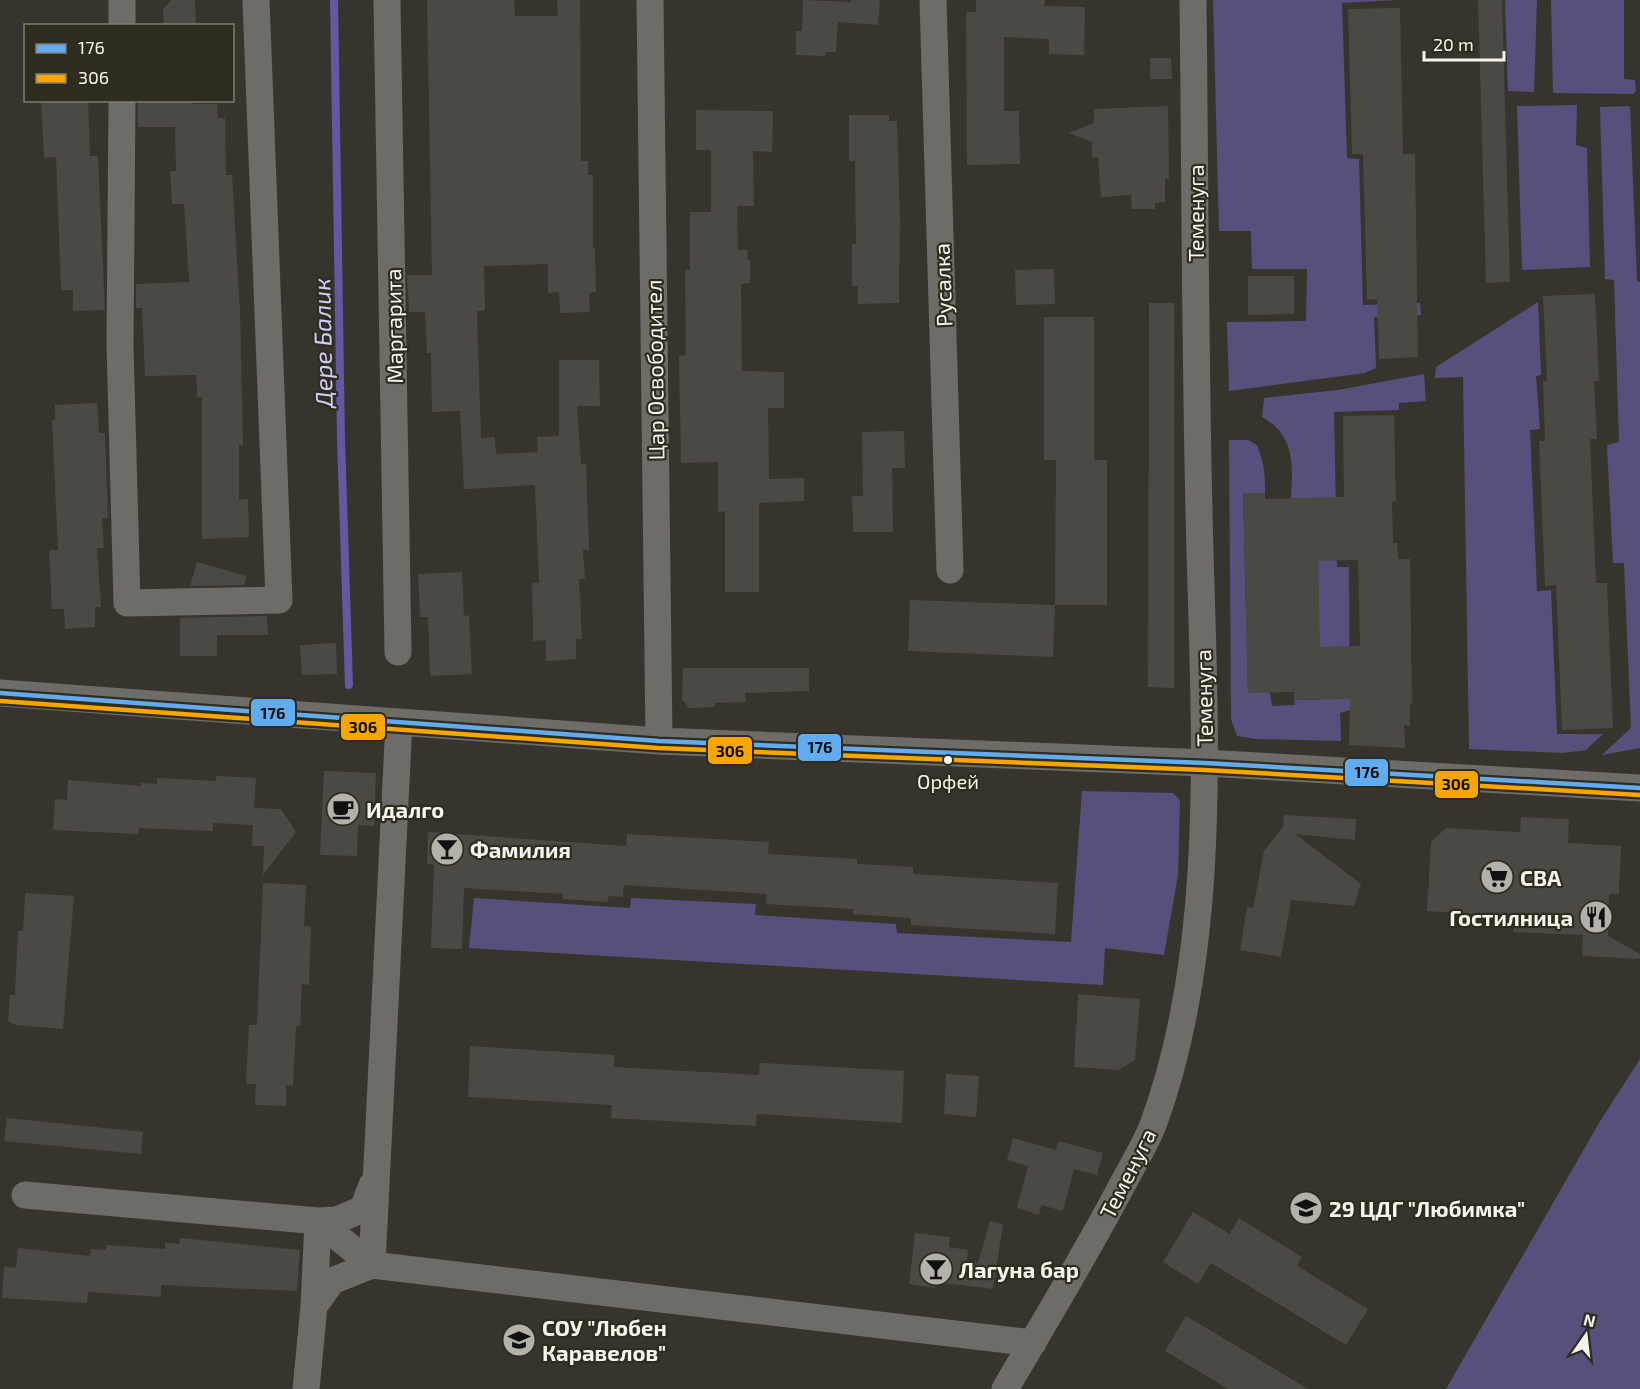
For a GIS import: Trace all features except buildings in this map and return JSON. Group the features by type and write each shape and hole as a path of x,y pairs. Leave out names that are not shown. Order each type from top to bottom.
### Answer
{"street":[{"path":"122,0 122,24"},
{"path":"122,102 120,345 127,603 279,600 256,0"},
{"name":"Маргарита","path":"387,0 398,652"},
{"name":"Цар Освободител","path":"650,0 659,741"},
{"name":"Русалка","path":"933,0 950,570"},
{"name":"Теменуга","path":"1005,1389 1092,1242 1152,1128 1184,1011 1199,899 1205,763 1197,437 1193,0"},
{"path":"0,693 659,741 1205,763 1640,788"},
{"path":"372,1265 399,723"},
{"path":"25,1195 318,1221 337,1220 363,1209 376,1176"},
{"path":"318,1221 372,1265"},
{"path":"306,1389 314,1306 318,1221"},
{"path":"314,1306 332,1281 372,1265 1032,1343"}],"shaded area":[{"path":"1213,0 1398,0 1342,3 1347,158 1359,159 1363,305 1420,303 1421,315 1374,317 1376,368 1365,373 1229,391 1227,322 1306,321 1307,269 1252,269 1251,231 1219,231"},
{"path":"1505,0 1537,0 1534,92 1508,91"},
{"path":"1551,0 1624,0 1624,79 1635,80 1636,91 1633,94 1553,93"},
{"path":"1577,105 1576,145 1587,148 1590,267 1522,270 1517,106"},
{"path":"1630,106 1637,281 1640,282 1640,748 1602,755 1631,728 1624,563 1613,563 1607,445 1619,442 1614,280 1605,279 1600,107"},
{"path":"1538,302 1541,375 1536,376 1540,429 1530,430 1537,591 1551,590 1557,734 1603,734 1586,750 1563,753 1469,749 1463,377 1435,378 1436,367"},
{"path":"1424,374 1426,401 1399,403 1399,410 1334,412 1337,567 1349,567 1350,710 1340,713 1341,741 1255,739 1237,736 1231,719 1229,440 1248,440 1257,445 1265,480 1265,493 1243,494 1248,692 1270,692 1272,706 1295,705 1294,700 1320,700 1317,498 1291,498 1290,452 1281,433 1262,417 1264,398 1338,390"},
{"path":"1082,791 1173,793 1180,800 1178,875 1164,955 1105,948 1103,985 469,948 474,898 630,908 631,898 756,904 755,915 896,924 897,933 1071,942"},
{"path":"1640,1059 1640,1389 1446,1389 1599,1123"}],"waterway":[{"name":"Дере Балик","path":"334,0 341,439 349,685"}],"transit line":[{"name":"176","path":"0,693 659,741 1205,763 1640,788"},
{"name":"306","path":"0,701 658,748 1205,770 1640,795"}],"place":[{"name":"Орфей","path":"948,760"},
{"name":"Идалго","path":"343,809"},
{"name":"Фамилия","path":"447,849"},
{"name":"CBA","path":"1497,877"},
{"name":"Гостилница","path":"1596,917"},
{"name":"29 ЦДГ \"Любимка\"","path":"1306,1208"},
{"name":"Лагуна бар","path":"936,1269"},
{"name":"СОУ \"Любен Каравелов\"","path":"519,1340"}]}
